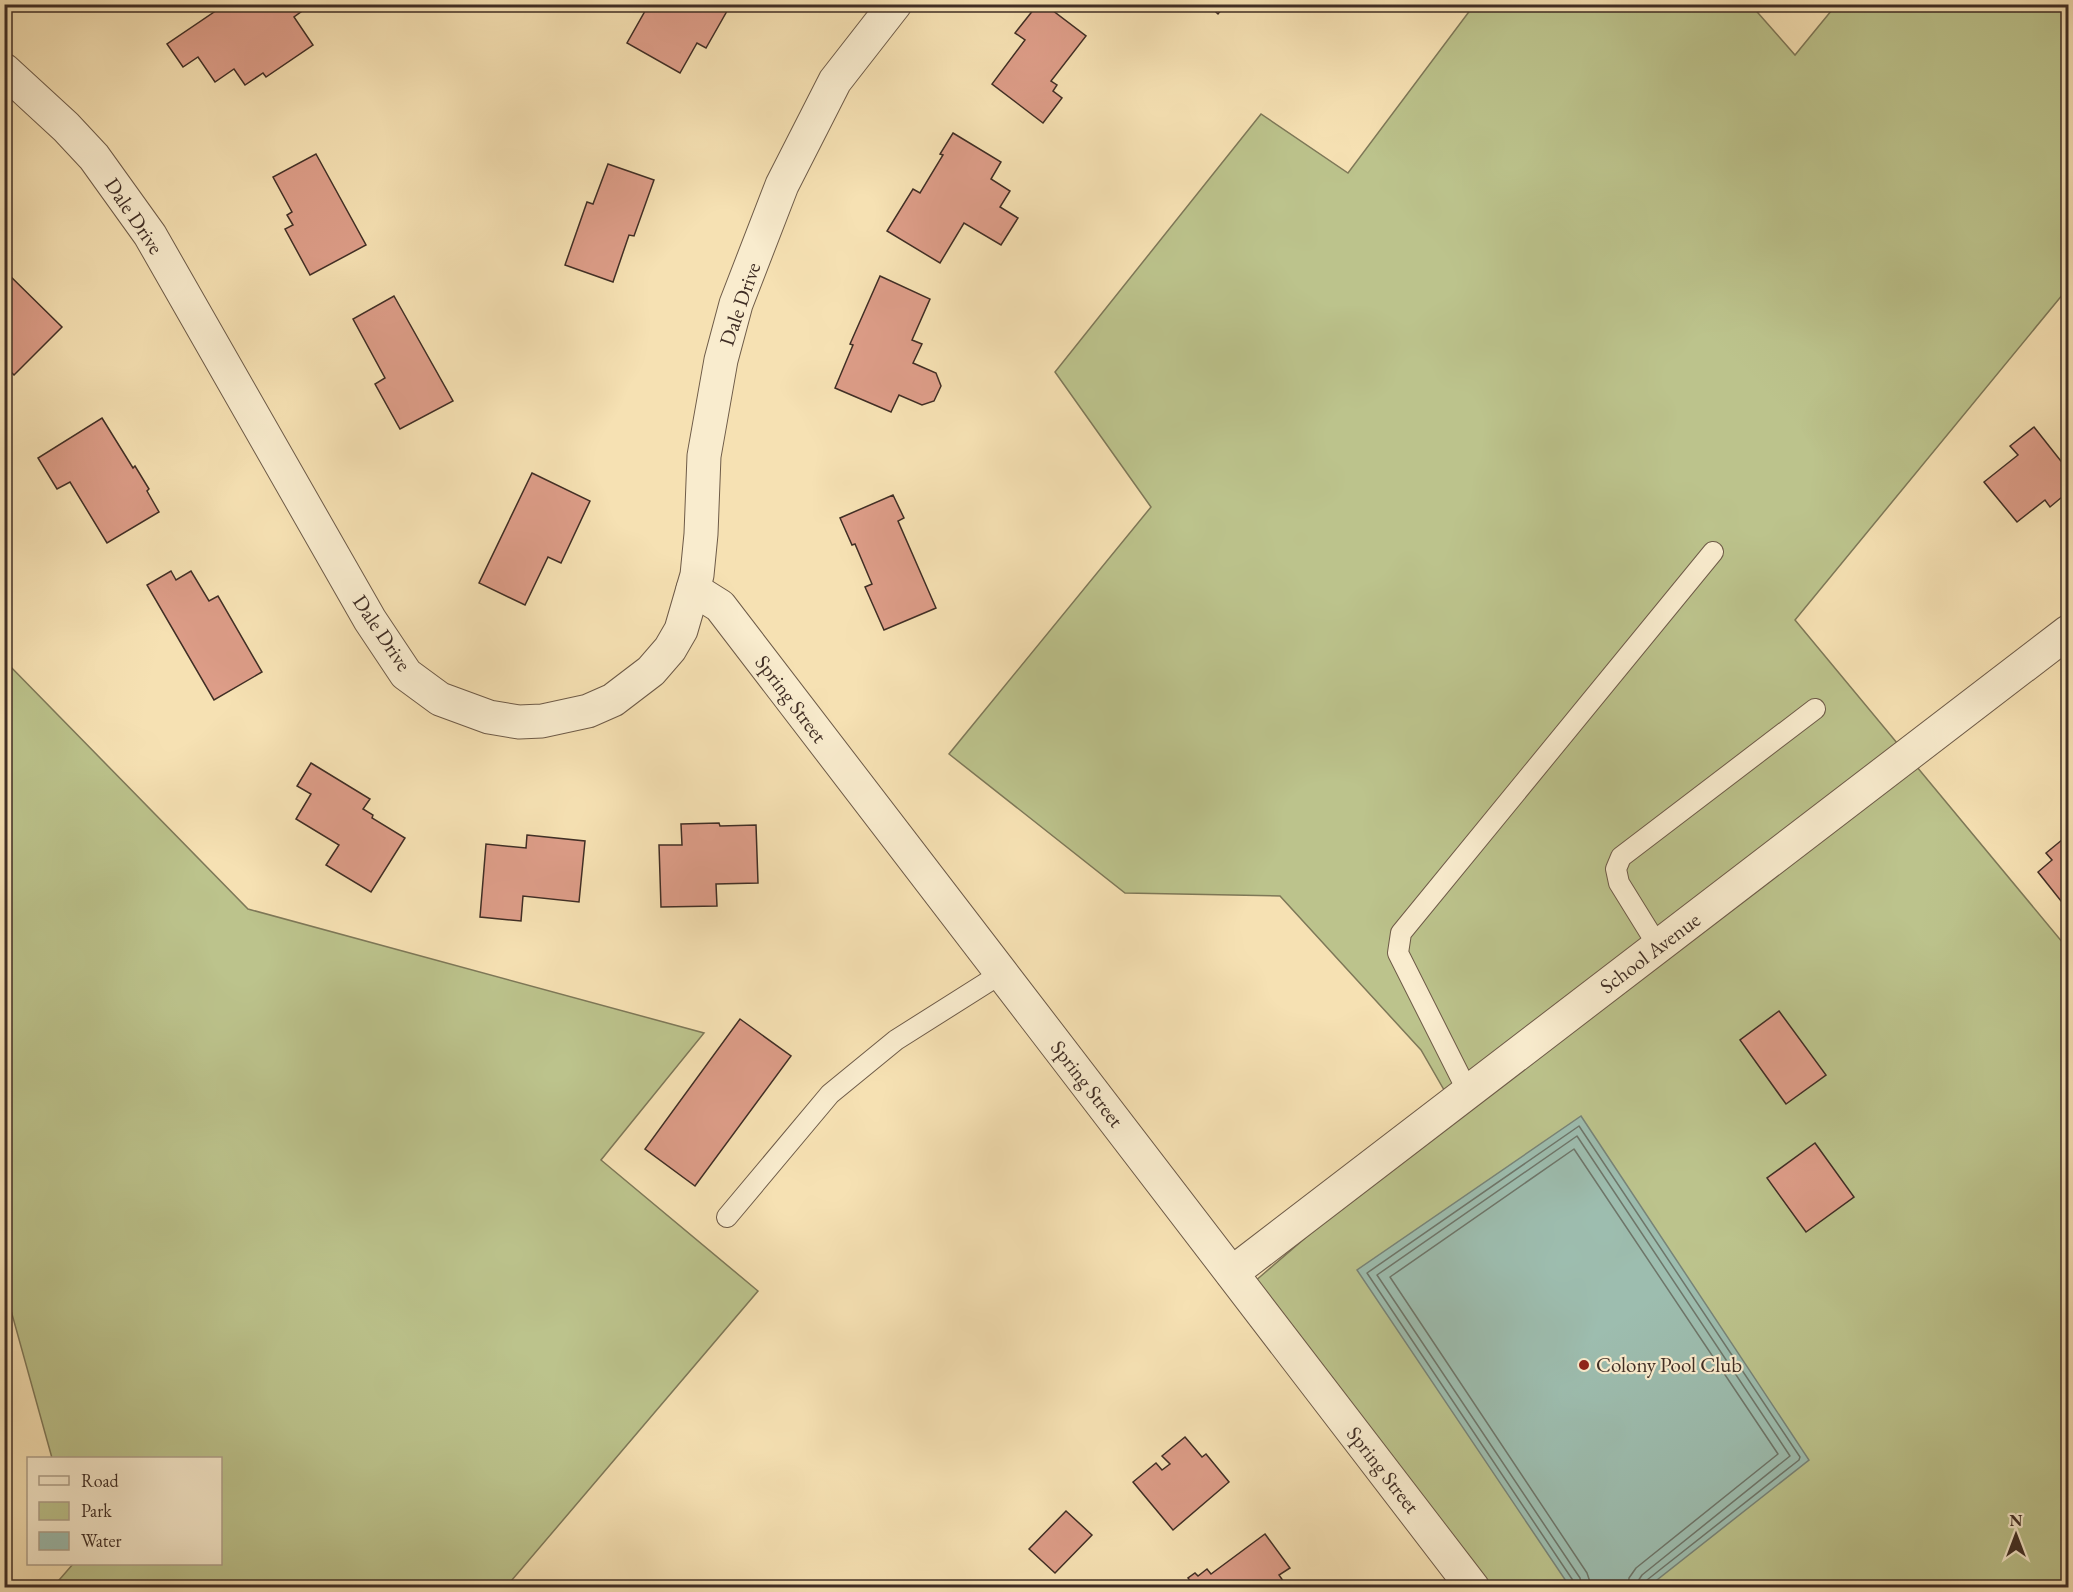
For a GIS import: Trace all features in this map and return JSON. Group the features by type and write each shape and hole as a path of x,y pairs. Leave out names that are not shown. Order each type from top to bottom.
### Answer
{"street":[{"name":"Dale Drive","path":"5,72 66,127 94,157 150,235 370,620 406,674 440,699 489,717 519,722 542,721 588,711 613,700 651,671 670,649 681,630 697,575 708,424 721,360 736,304 782,185 835,81 895,4"},
{"name":"Spring Street","path":"693,589 720,606 1473,1587"},
{"name":"School Avenue","path":"1232,1272 2068,633"}],"lane":[{"path":"1468,1092 1398,953 1401,933 1713,552"},
{"path":"1658,946 1619,883 1616,868 1621,857 1815,709"},
{"path":"727,1217 830,1094 896,1040 1002,973"}],"green space":[{"path":"1474,5 1751,5 1795,55 1836,5 2068,5 2068,288 1795,620 2068,949 2068,1587 1491,1587 1254,1282 1455,1109 1421,1050 1280,896 1125,893 949,754 1151,507 1055,372 1261,114 1348,173"},
{"path":"5,661 248,909 704,1033 601,1160 758,1291 506,1587 53,1587 72,1565 222,1565 222,1457 52,1457 5,1289"}],"water":[{"name":"Colony Pool Club","path":"1581,1116 1809,1460 1648,1587 1570,1587 1357,1270"}],"building":[{"path":"229,4 231,8 236,4 243,4 247,11 257,4 312,4 294,17 313,45 266,77 263,73 245,85 234,69 215,82 198,57 183,67 167,44"},
{"path":"644,4 731,4 706,48 697,43 680,73 627,43 645,11 641,9"},
{"path":"1038,4 1044,4 1086,36 1051,81 1057,85 1053,91 1062,98 1043,123 992,84 1025,40 1015,33"},
{"path":"1207,4 1226,4 1218,14"},
{"path":"953,133 1001,162 991,179 1010,191 1000,207 1018,218 1001,245 964,223 940,263 887,231 913,189 920,193 943,155 940,154"},
{"path":"316,154 366,245 310,275 285,229 293,225 287,215 292,212 273,177"},
{"path":"608,164 654,180 634,236 629,235 613,282 565,265 587,202 593,204"},
{"path":"4,270 62,327 14,375 4,365"},
{"path":"880,276 930,299 912,340 922,344 913,363 936,373 941,386 934,401 922,405 899,395 891,412 835,388 853,345 850,344"},
{"path":"394,296 453,401 400,429 375,384 385,378 353,319"},
{"path":"102,418 149,489 147,491 159,512 107,543 70,482 57,489 38,458"},
{"path":"2034,427 2068,470 2068,492 2050,507 2045,500 2017,522 1984,482 2018,455 2010,446"},
{"path":"532,473 590,501 561,563 548,557 525,605 479,583"},
{"path":"893,495 904,518 898,521 936,608 884,630 865,587 872,584 855,544 852,545 840,518"},
{"path":"171,571 176,580 191,571 209,601 218,596 262,672 214,700 147,585"},
{"path":"311,763 370,799 363,809 373,815 372,818 405,838 371,892 326,865 339,845 296,819 311,794 297,786"},
{"path":"719,823 720,826 756,825 758,883 716,884 717,906 661,907 659,845 682,845 681,824"},
{"path":"527,835 585,841 579,902 523,896 521,921 480,917 486,844 526,848"},
{"path":"2068,835 2068,895 2061,901 2038,872 2052,860 2046,853"},
{"path":"1779,1011 1826,1075 1786,1104 1740,1040"},
{"path":"740,1019 791,1056 695,1186 645,1149"},
{"path":"1815,1143 1854,1197 1806,1232 1767,1178"},
{"path":"1185,1437 1202,1457 1206,1454 1229,1482 1173,1530 1133,1482 1156,1463 1162,1470 1170,1464 1162,1456"},
{"path":"1066,1511 1092,1535 1055,1573 1029,1549"},
{"path":"1265,1534 1290,1568 1279,1575 1288,1588 1183,1588 1191,1582 1188,1578 1195,1573 1198,1576 1207,1569 1211,1574"}],"place":[{"name":"Colony Pool Club","path":"1584,1365"}]}
